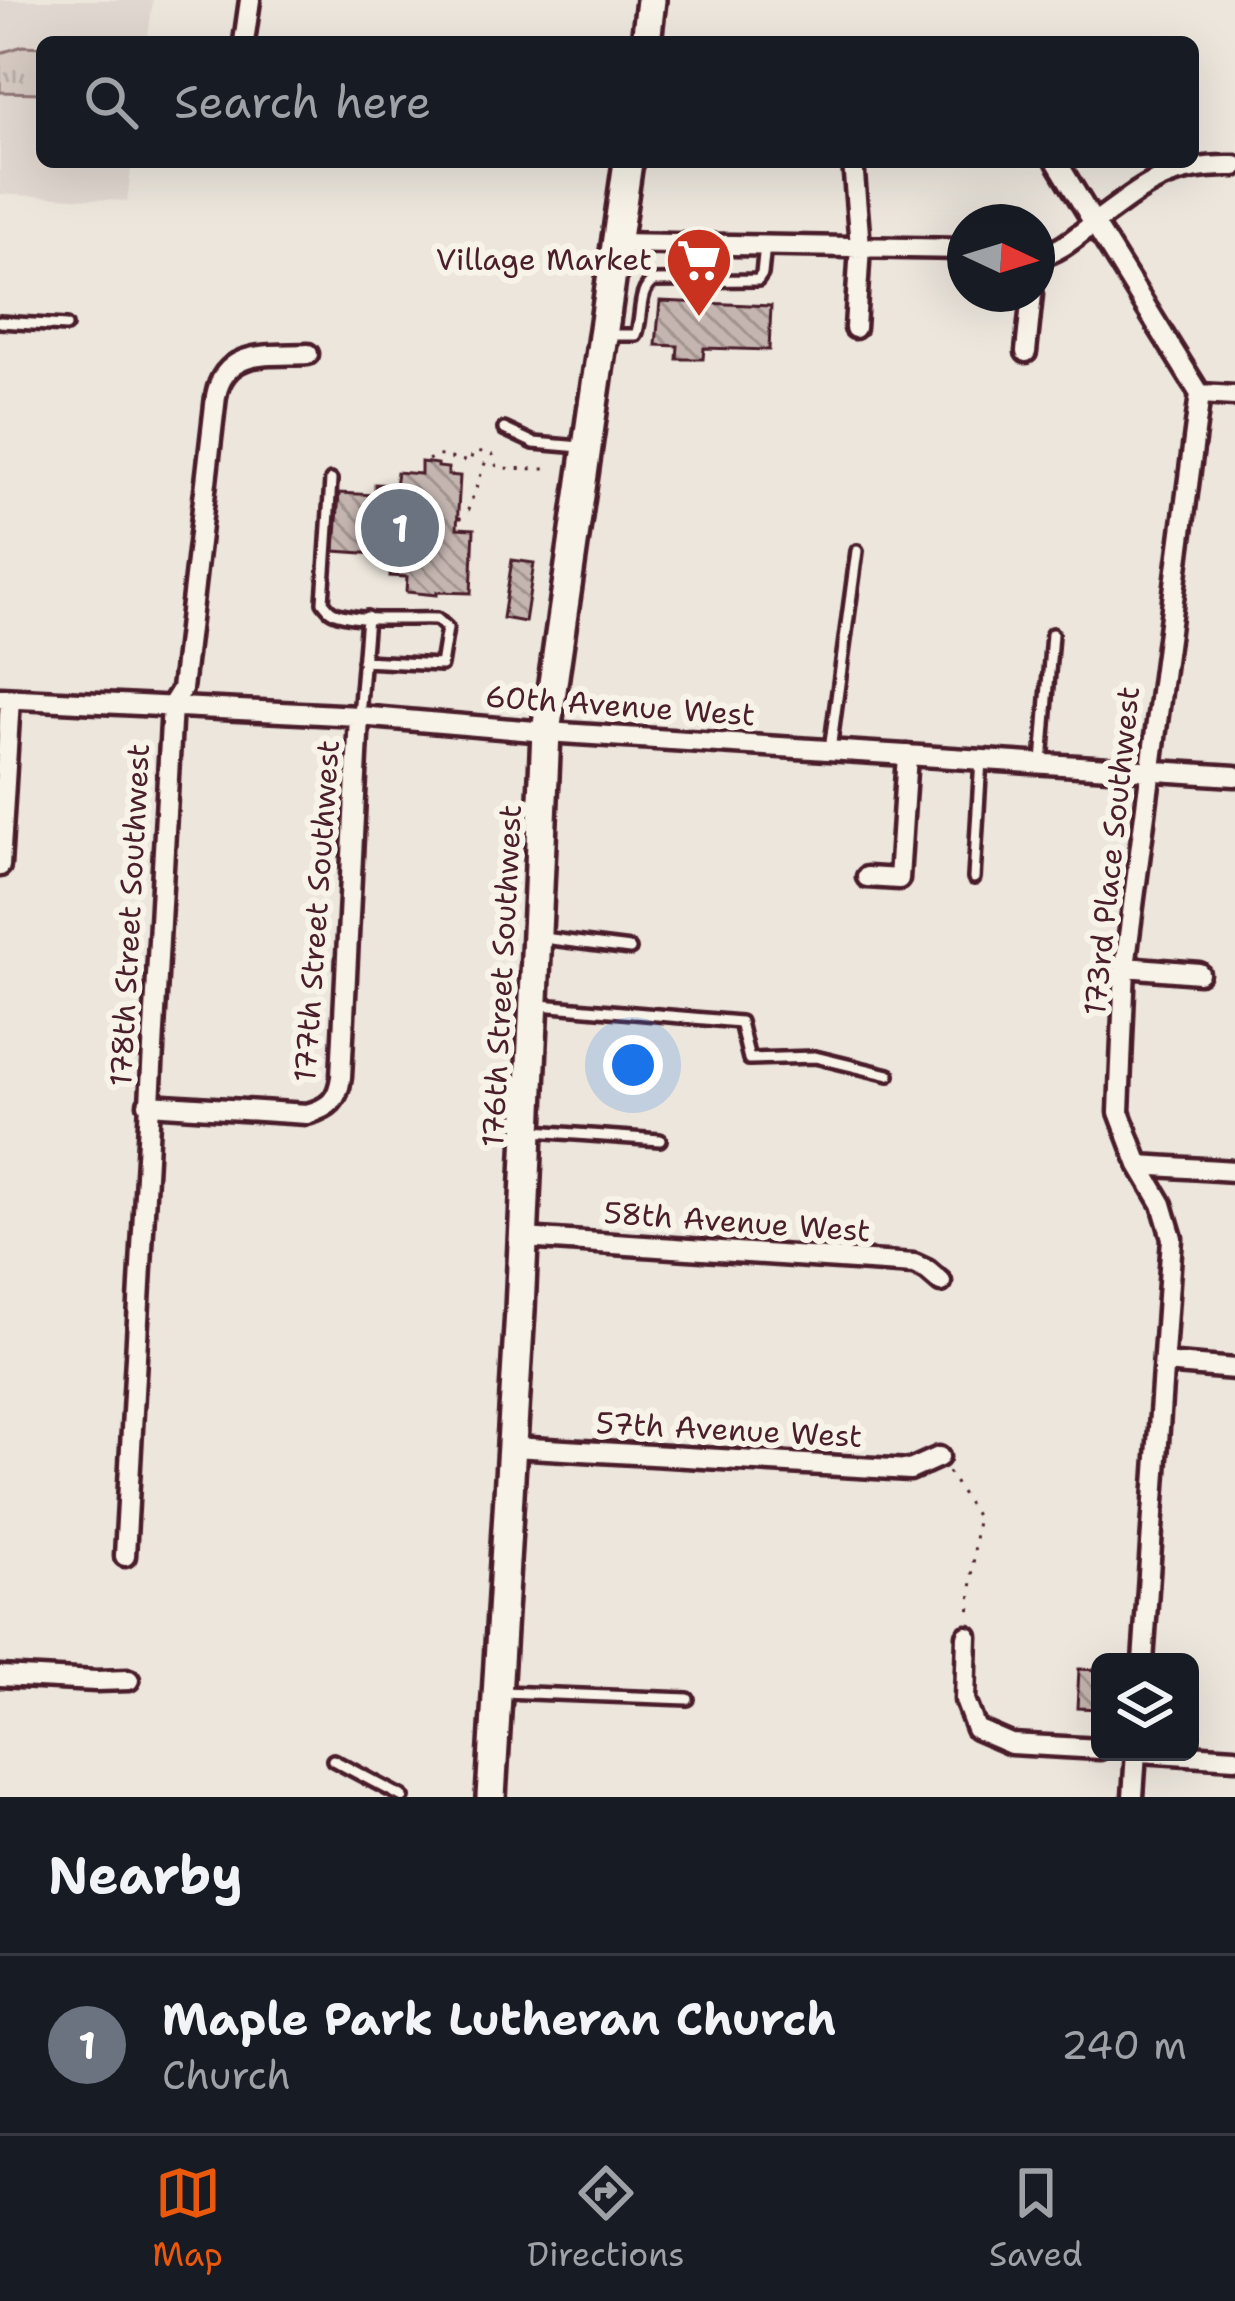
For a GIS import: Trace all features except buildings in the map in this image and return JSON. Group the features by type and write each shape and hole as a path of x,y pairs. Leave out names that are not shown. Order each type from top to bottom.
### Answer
{"street":[{"path":"245,36 250,0"},
{"path":"647,36 651,1"},
{"path":"1199,166 1235,166"},
{"name":"176th Street Southwest","path":"491,1797 524,1238 546,732 627,168"},
{"path":"854,168 860,246 855,328"},
{"path":"1061,168 1200,394 1235,396"},
{"path":"1055,252 1149,183 1192,168"},
{"path":"615,243 947,249"},
{"path":"1026,352 1030,312"},
{"name":"178th Street Southwest","path":"125,1556 172,705 182,689 219,383 225,371 245,359 308,354"},
{"name":"173rd Place Southwest","path":"1144,1653 1172,1238 1162,1204 1139,1166 1119,1112 1125,967 1200,394"},
{"path":"0,866 5,698"},
{"name":"60th Avenue West","path":"5,698 359,716 1235,776"},
{"name":"177th Street Southwest","path":"148,1104 307,1114 329,1106 340,1089 359,716"},
{"path":"867,877 899,880 908,754"},
{"path":"1125,967 1199,973"},
{"path":"1139,1166 1235,1171"},
{"name":"58th Avenue West","path":"524,1238 914,1264 940,1282"},
{"path":"1164,1363 1235,1369"},
{"name":"57th Avenue West","path":"513,1447 910,1470 939,1457"},
{"path":"968,1636 965,1700 976,1729 1011,1744 1091,1749"},
{"path":"0,1676 129,1680"},
{"path":"1199,1756 1235,1758"},
{"path":"1133,1797 1138,1761"}],"lane":[{"path":"634,0 651,1"},
{"path":"602,334 636,335 644,290 655,280 758,280 765,245"},
{"path":"0,322 66,326"},
{"path":"504,429 534,442 586,447"},
{"path":"331,479 323,602 335,614 437,619 447,628 441,665 363,661"},
{"path":"830,750 857,551"},
{"path":"359,716 367,616"},
{"path":"1042,763 1052,634"},
{"path":"974,878 981,759"},
{"path":"538,938 629,949"},
{"path":"535,1004 740,1022 748,1059 815,1057 890,1075"},
{"path":"529,1130 661,1140"},
{"path":"496,1691 688,1699"},
{"path":"333,1760 403,1797"}],"path":[{"path":"428,460 436,455 470,462 478,452 493,455 499,468 547,469"},
{"path":"458,519 468,510 488,454"},
{"path":"939,1457 976,1517 968,1636"}],"shaded area":[{"path":"0,0 153,0 148,36 36,36 36,168 131,168 127,201 0,194"}],"green space":[{"path":"36,47 36,93 0,92 0,53"}],"place":[{"name":"Village Market","path":"699,319"},
{"name":"Maple Park Lutheran Church","path":"400,528"}]}
